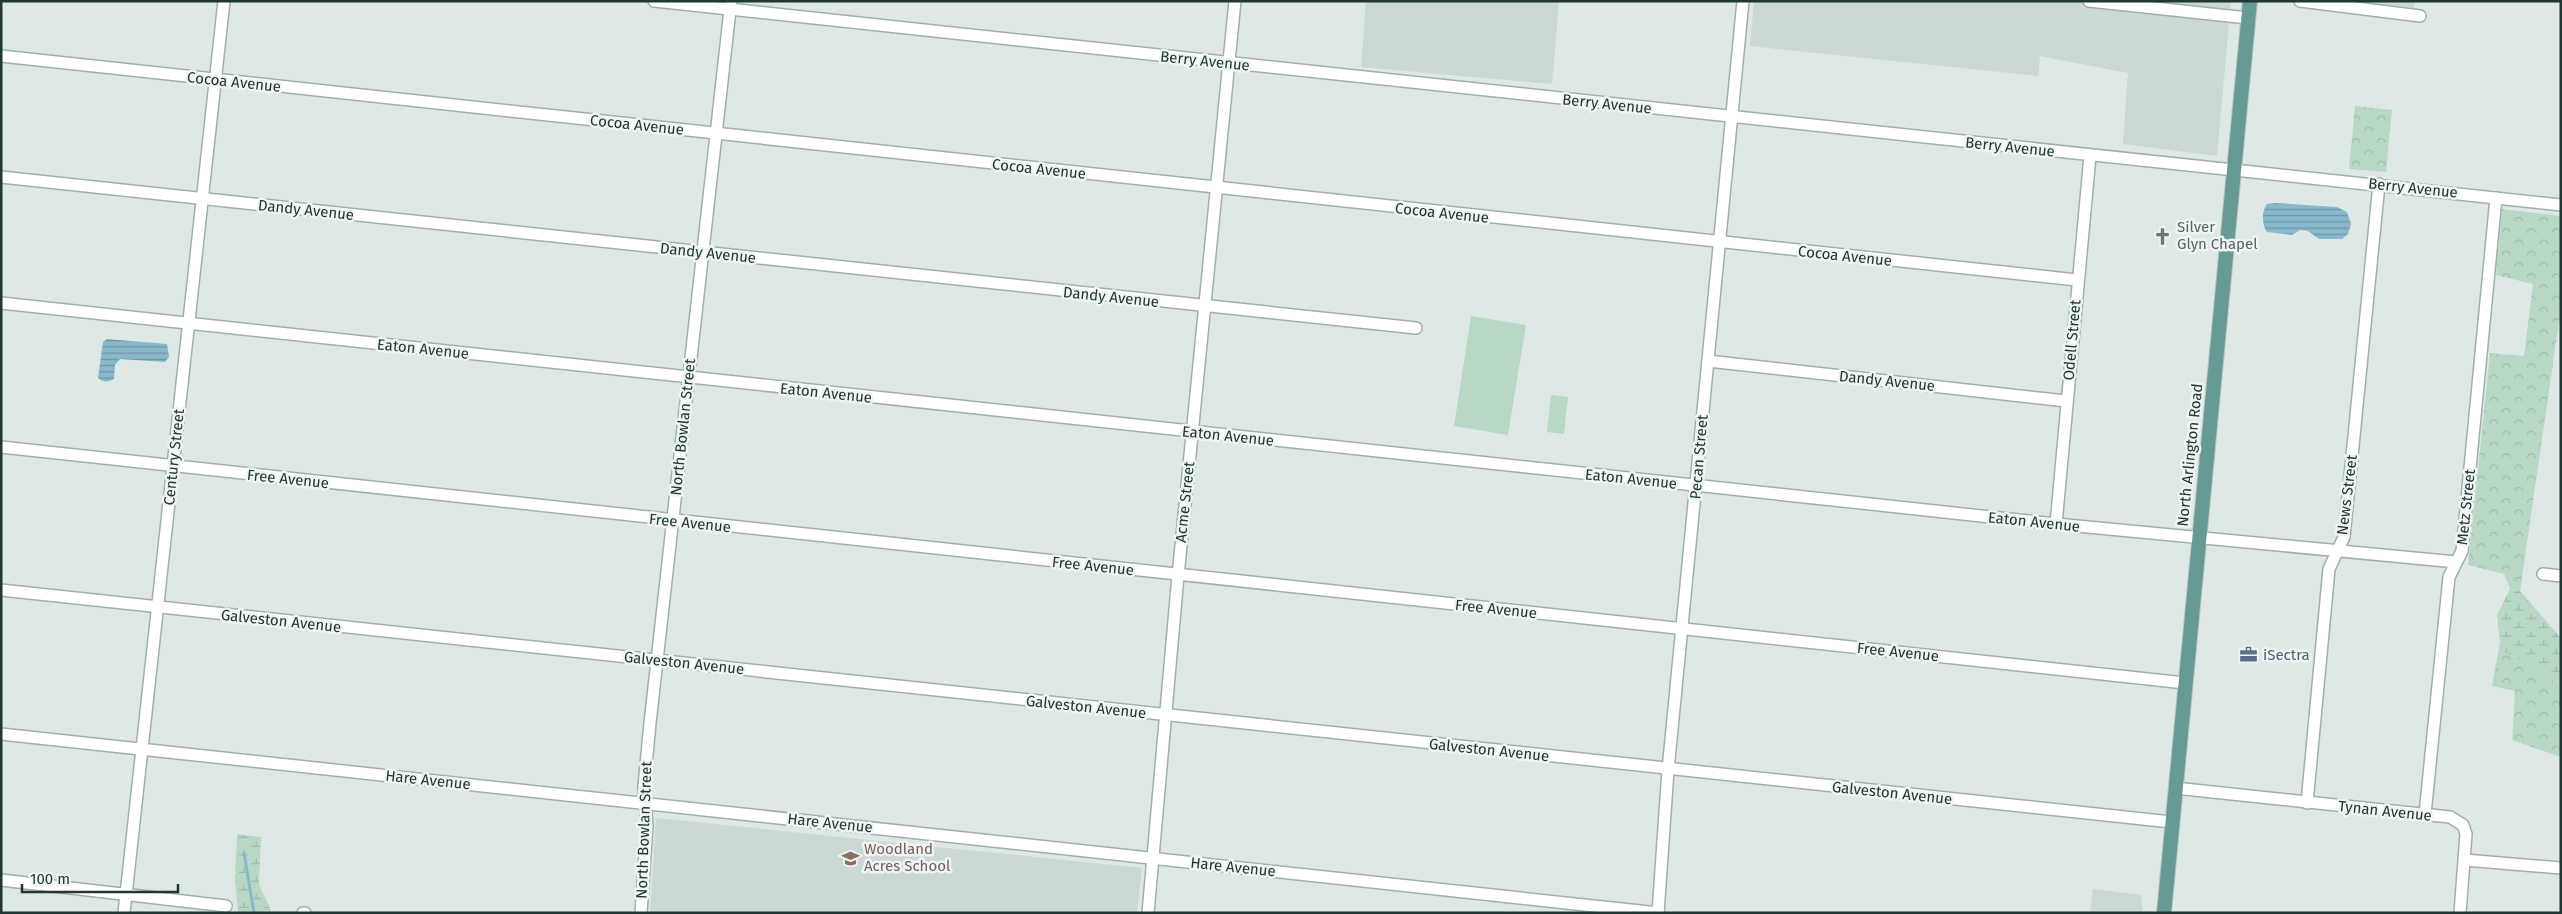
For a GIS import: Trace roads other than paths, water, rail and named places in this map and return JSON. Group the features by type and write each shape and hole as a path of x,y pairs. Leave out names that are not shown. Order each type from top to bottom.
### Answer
{"main road":[{"name":"North Arlington Road","path":"2164,913 2171,822 2250,1"}],"street":[{"name":"Century Street","path":"124,913 224,1"},
{"name":"Berry Avenue","path":"654,1 730,5 1229,63 1732,118 2378,184 2561,205"},
{"name":"Acme Street","path":"1148,913 1178,576 1235,1"},
{"name":"Pecan Street","path":"1658,913 1668,770 1743,1"},
{"path":"2089,1 2248,18"},
{"path":"2300,1 2420,16"},
{"name":"North Bowlan Street","path":"641,913 647,825 644,786 656,660 730,5"},
{"name":"Cocoa Avenue","path":"1,56 2077,280"},
{"name":"Odell Street","path":"2056,524 2077,280 2090,156"},
{"name":"Dandy Avenue","path":"1,178 1416,328"},
{"name":"News Street","path":"2307,803 2329,568 2344,537 2378,184"},
{"name":"Metz Street","path":"2425,814 2449,577 2462,551 2496,198"},
{"name":"Eaton Avenue","path":"1,303 2056,524 2456,562"},
{"name":"Dandy Avenue","path":"1708,361 2066,401"},
{"name":"Free Avenue","path":"1,447 1178,576 2185,683"},
{"path":"2544,574 2561,576"},
{"name":"Galveston Avenue","path":"1,590 1668,770 2171,822"},
{"name":"Hare Avenue","path":"1,734 1658,913"},
{"name":"Tynan Avenue","path":"2175,788 2450,817 2463,825 2466,834 2464,860"},
{"path":"2460,913 2464,860 2561,868"},
{"path":"1,880 226,906"}],"water":[{"path":"2267,204 2337,207 2347,212 2351,224 2348,234 2342,239 2319,239 2308,231 2300,230 2292,235 2267,232 2263,222 2264,211"},
{"path":"107,339 167,344 169,357 165,362 120,359 115,365 114,379 108,381 100,380 98,378 103,342"}],"waterway":[{"path":"244,853 254,913"}],"place":[{"name":"Silver Glyn Chapel","path":"2163,236"},
{"name":"iSectra","path":"2249,655"},
{"name":"Woodland Acres School","path":"850,858"}]}
